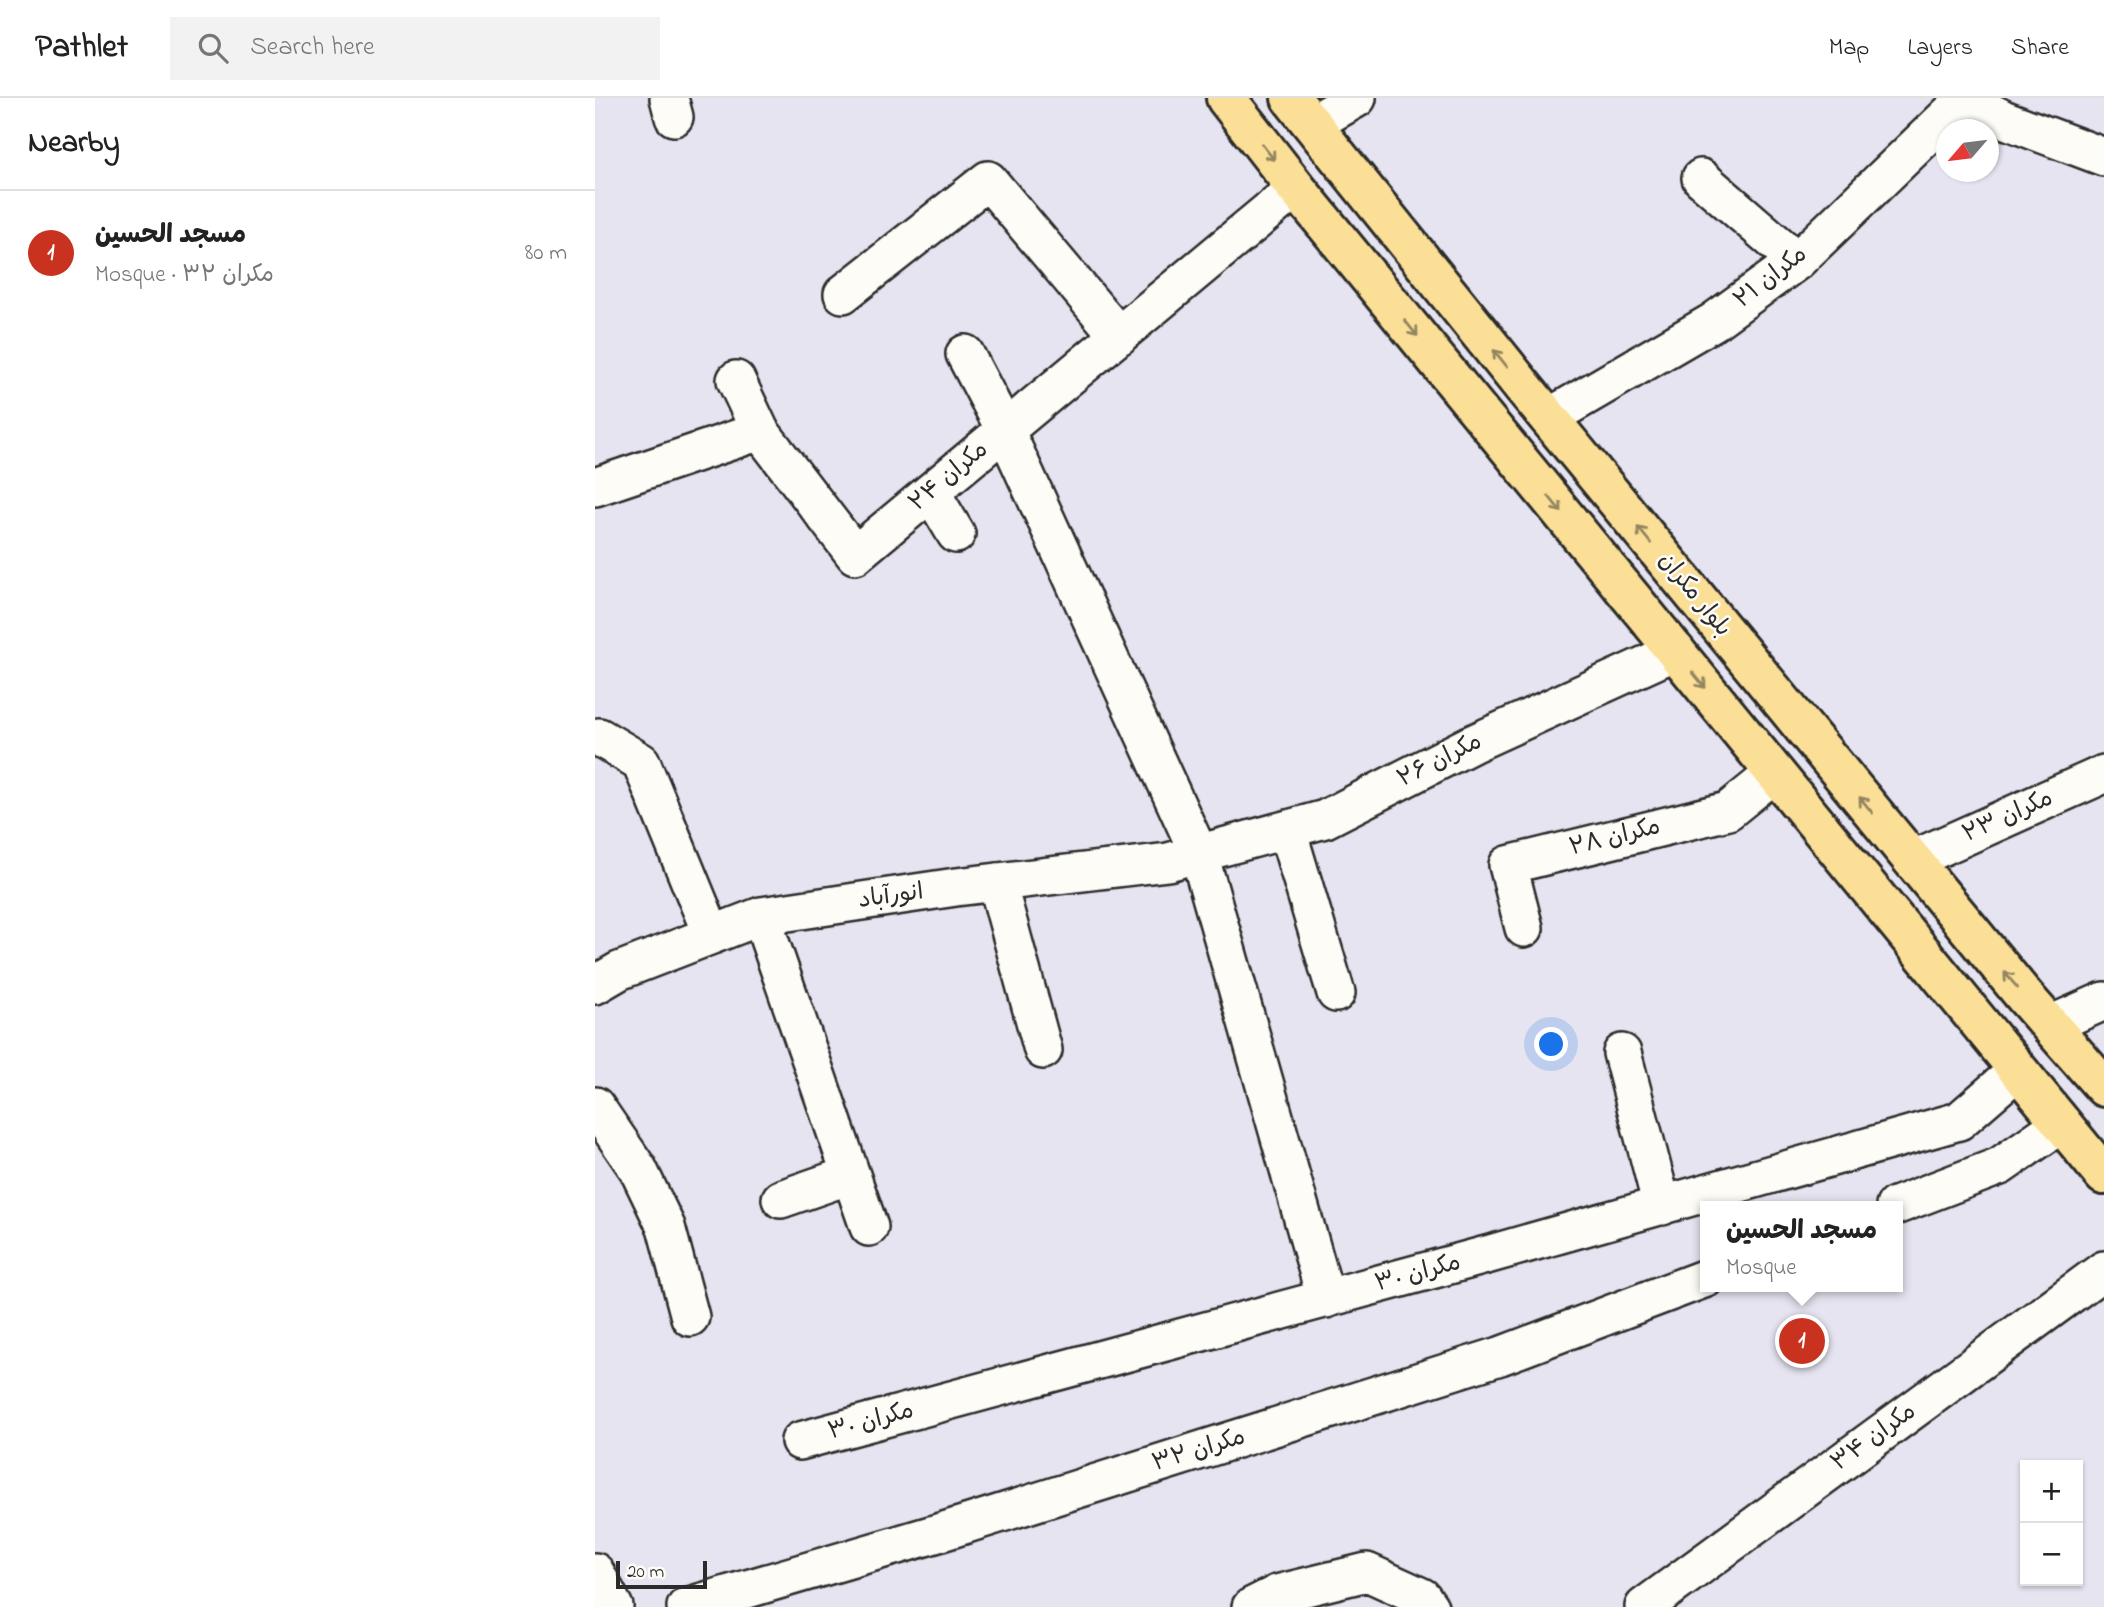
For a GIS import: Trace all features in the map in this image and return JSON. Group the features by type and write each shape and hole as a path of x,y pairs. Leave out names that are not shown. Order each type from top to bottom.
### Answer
{"main road":[{"path":"1226,98 1296,188 2104,1175"},
{"name":"بلوار مکران","path":"1301,111 1548,418 1912,860 2104,1087"}],"street":[{"path":"1301,111 1357,98"},
{"path":"1964,98 2003,119 2104,157"},
{"name":"مکران ۲۱","path":"1548,418 1713,322 1797,261 1964,98"},
{"path":"1701,178 1797,261"},
{"path":"843,294 988,180 1119,336"},
{"name":"مکران ۲۴","path":"760,431 855,555 1296,188"},
{"path":"965,354 1005,430 1199,854 1326,1298"},
{"path":"595,487 760,431 736,380"},
{"path":"931,492 956,534"},
{"name":"مکران ۲۶","path":"1199,854 1325,819 1472,744 1676,651"},
{"path":"599,737 641,762 712,935"},
{"name":"مکران ۲۸","path":"1524,928 1508,864 1728,811 1775,773"},
{"name":"مکران ۲۳","path":"1912,860 2104,774"},
{"path":"1287,830 1336,993"},
{"name":"انورآباد","path":"595,985 619,971 761,916 997,882 1168,862 1199,854"},
{"path":"997,882 1043,1051"},
{"path":"761,916 869,1227"},
{"path":"2050,1026 2104,1002"},
{"path":"1622,1053 1662,1206"},
{"name":"مکران ۳۰","path":"800,1441 1662,1206 1959,1121 2018,1070"},
{"path":"595,1106 638,1170 666,1227 690,1317"},
{"path":"1903,1203 2000,1166 2062,1123"},
{"path":"781,1199 851,1175"},
{"name":"مکران ۳۴","path":"1644,1607 2104,1270"},
{"name":"مکران ۳۲","path":"687,1607 938,1533 1500,1356 1700,1280"},
{"path":"595,1572 614,1607"},
{"path":"1251,1607 1277,1594 1367,1572 1422,1597 1429,1607"}],"place":[{"name":"مسجد الحسین","path":"1802,1341"}]}
